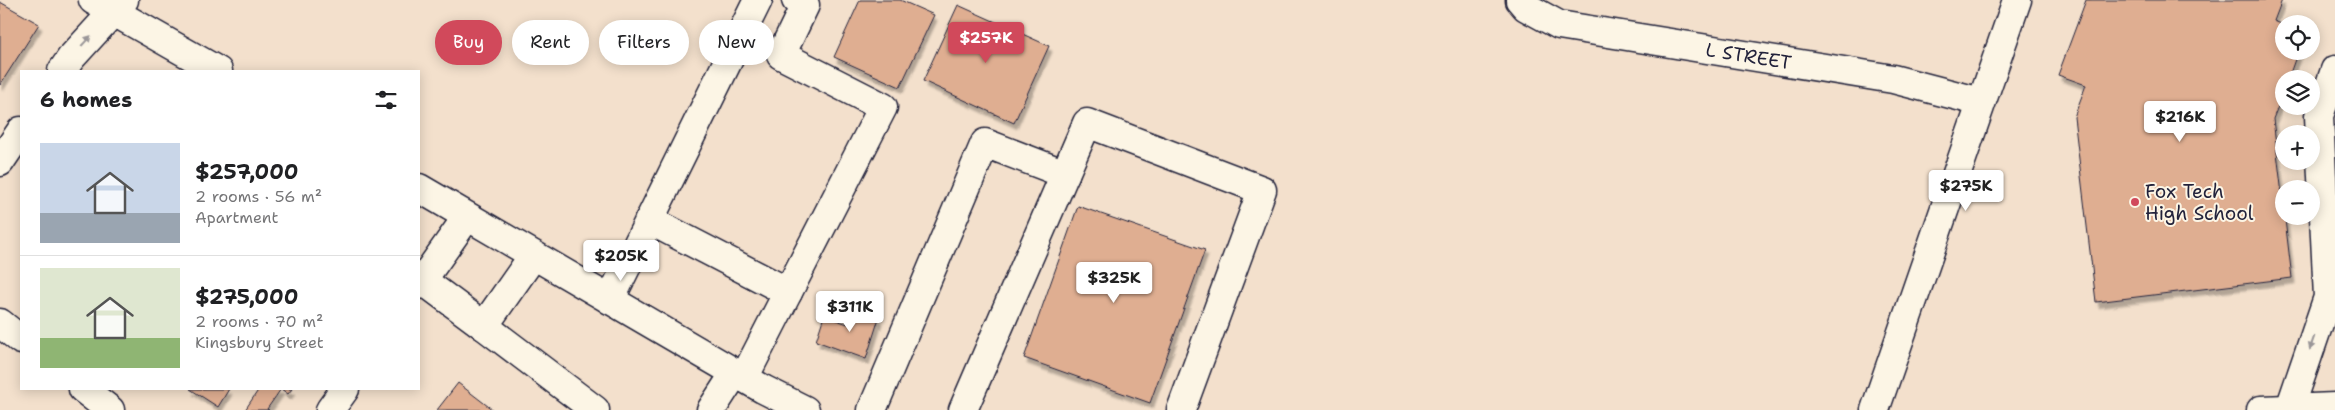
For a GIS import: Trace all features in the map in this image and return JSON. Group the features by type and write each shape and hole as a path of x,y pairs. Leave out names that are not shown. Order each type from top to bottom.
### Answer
{"main road":[{"path":"610,300 758,0"},
{"path":"711,410 739,376 788,292 883,107 781,55 805,5 796,0"},
{"name":"L STREET","path":"1520,0 1526,7 1558,26 1893,78 1981,102"},
{"path":"1875,410 2017,0"},
{"path":"63,70 110,4 216,70"},
{"path":"2290,408 2332,304 2329,179 2319,116 2335,70"},
{"path":"963,410 1087,123 1262,190 1181,410"},
{"path":"0,162 20,132"},
{"path":"872,410 985,143 1065,174"},
{"path":"420,189 739,376 805,410"},
{"path":"467,217 420,282 484,326 595,410"},
{"path":"648,220 788,292"},
{"path":"484,326 533,256"},
{"path":"0,323 20,339"},
{"path":"84,390 110,410"},
{"path":"330,410 344,390"},
{"path":"2261,410 2335,407"}],"building":[{"path":"860,0 900,0 934,15 900,87 834,57"},
{"path":"2086,0 2282,0 2274,21 2275,60 2295,60 2291,70 2275,70 2275,114 2273,119 2275,170 2279,170 2280,180 2275,180 2275,225 2286,225 2292,278 2096,302 2074,117 2086,85 2058,75"},
{"path":"0,2 39,24 0,85"},
{"path":"958,5 1049,46 1014,123 923,81"},
{"path":"1078,206 1205,250 1150,403 1024,358"},
{"path":"853,309 879,318 866,359 816,341 824,316 848,324"},
{"path":"458,383 493,410 437,410"},
{"path":"192,390 228,390 218,407"},
{"path":"258,390 280,390 267,409 269,410 245,410"},
{"path":"282,390 291,390 288,394"}],"place":[{"name":"Fox Tech High School","path":"2135,202"}]}
